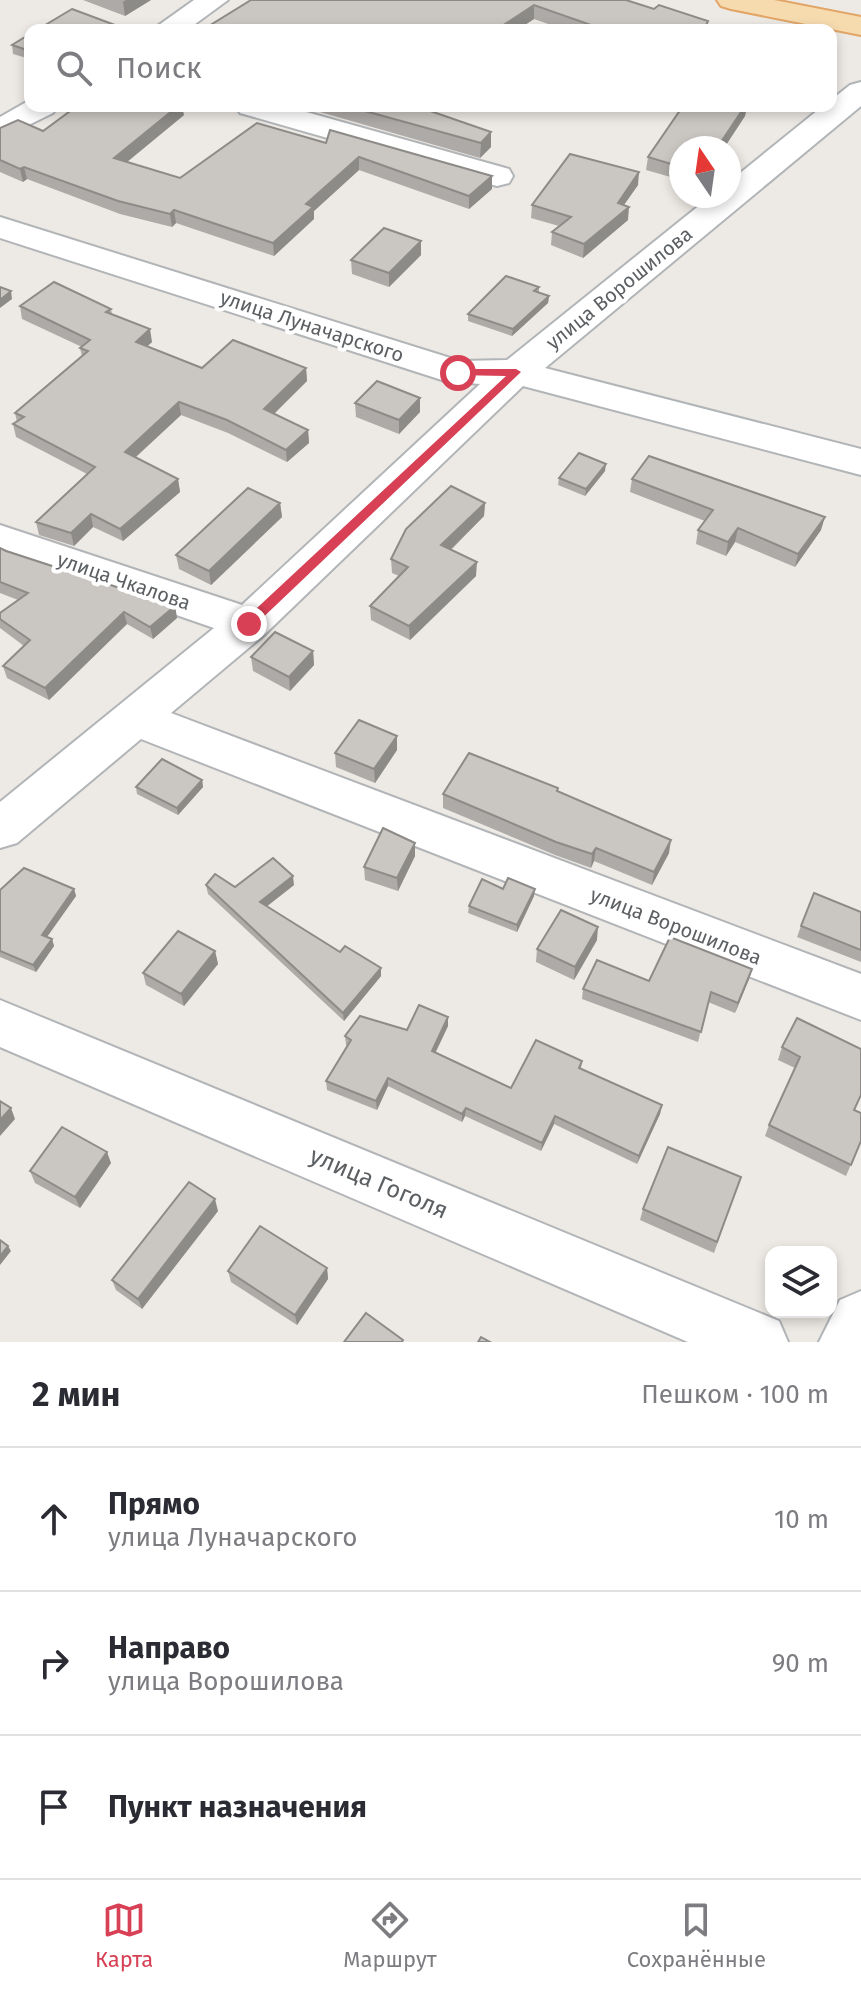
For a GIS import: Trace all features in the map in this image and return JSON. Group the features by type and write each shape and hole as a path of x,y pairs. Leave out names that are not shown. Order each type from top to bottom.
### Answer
{"main road":[{"path":"731,0 861,26"}],"street":[{"path":"176,24 214,0"},
{"name":"улица Ворошилова","path":"837,111 861,91"},
{"path":"0,130 32,112"},
{"path":"272,112 497,176"},
{"name":"улица Ворошилова","path":"0,829 249,624 516,372 835,112"},
{"name":"улица Луначарского","path":"0,227 458,373 516,372 861,462"},
{"name":"улица Чкалова","path":"0,539 249,624"},
{"name":"улица Ворошилова","path":"133,717 861,997"},
{"name":"улица Гоголя","path":"0,1023 758,1342"},
{"path":"849,1342 861,1321"}],"building":[{"path":"251,0 626,0 654,9 659,5 708,21 707,24 588,24 534,5 505,24 212,24"},
{"path":"72,9 112,24 47,24"},
{"path":"24,38 24,49 12,45"},
{"path":"69,112 171,112 114,158 180,178 257,123 326,143 330,130 492,176 469,196 359,157 306,204 313,207 273,243 174,210 170,214 118,201 0,160 0,128 18,120 43,131"},
{"path":"369,112 433,112 491,132 481,143"},
{"path":"679,112 741,112 725,136 669,136 669,163 648,157"},
{"path":"570,154 639,172 618,203 629,207 584,244 552,232 571,217 532,205"},
{"path":"384,228 421,241 389,273 351,260"},
{"path":"506,276 539,287 534,291 549,296 513,329 468,314"},
{"path":"54,282 111,309 106,312 150,329 136,342 202,368 233,340 306,368 264,409 308,430 286,450 227,420 179,402 125,452 178,479 120,529 91,514 71,533 36,522 95,467 13,424 24,417 15,413 88,351 80,348 90,340 20,306"},
{"path":"0,287 11,291 0,300"},
{"path":"377,381 420,398 399,420 355,403"},
{"path":"579,453 606,464 586,489 559,478"},
{"path":"649,456 825,517 798,554 738,528 728,542 698,530 713,510 632,479"},
{"path":"451,486 485,503 441,545 477,562 409,626 370,606 408,567 391,559 406,529"},
{"path":"248,488 280,503 209,571 176,555"},
{"path":"0,548 175,606 150,627 124,612 45,688 3,666 30,640 0,619 0,613 28,593 0,582"},
{"path":"275,632 313,651 289,677 251,657"},
{"path":"359,720 397,736 374,769 335,753"},
{"path":"469,753 558,788 557,791 671,840 654,872 596,848 592,854 556,842 443,794"},
{"path":"162,759 202,780 177,808 136,787"},
{"path":"383,828 415,843 397,878 364,867"},
{"path":"273,858 293,876 260,902 340,952 345,946 381,968 343,1013 206,885 215,874 235,887"},
{"path":"24,868 74,889 42,935 52,939 33,965 0,951 0,890"},
{"path":"508,878 535,889 517,925 469,906 482,879 503,889"},
{"path":"814,893 861,912 861,950 801,926"},
{"path":"561,910 598,927 575,967 537,949"},
{"path":"178,931 215,951 181,994 143,973"},
{"path":"670,937 752,969 738,1003 711,992 701,1032 583,989 597,960 649,981"},
{"path":"419,1005 448,1017 432,1051 511,1088 536,1040 582,1061 579,1068 662,1105 639,1156 555,1116 542,1143 466,1108 462,1114 388,1078 376,1101 326,1081 351,1040 345,1036 360,1016 407,1030"},
{"path":"797,1018 861,1049 861,1095 854,1110 861,1113 861,1141 851,1165 769,1125 800,1057 782,1047"},
{"path":"0,1101 11,1108 0,1120"},
{"path":"62,1127 107,1152 75,1197 30,1171"},
{"path":"668,1147 741,1177 717,1242 643,1209"},
{"path":"189,1182 215,1199 138,1299 112,1280"},
{"path":"260,1226 327,1268 295,1315 228,1271"},
{"path":"0,1240 8,1246 0,1256"},
{"path":"366,1313 403,1340 402,1342 344,1342"}],"route":[{"path":"249,624 516,372 458,373"}]}
